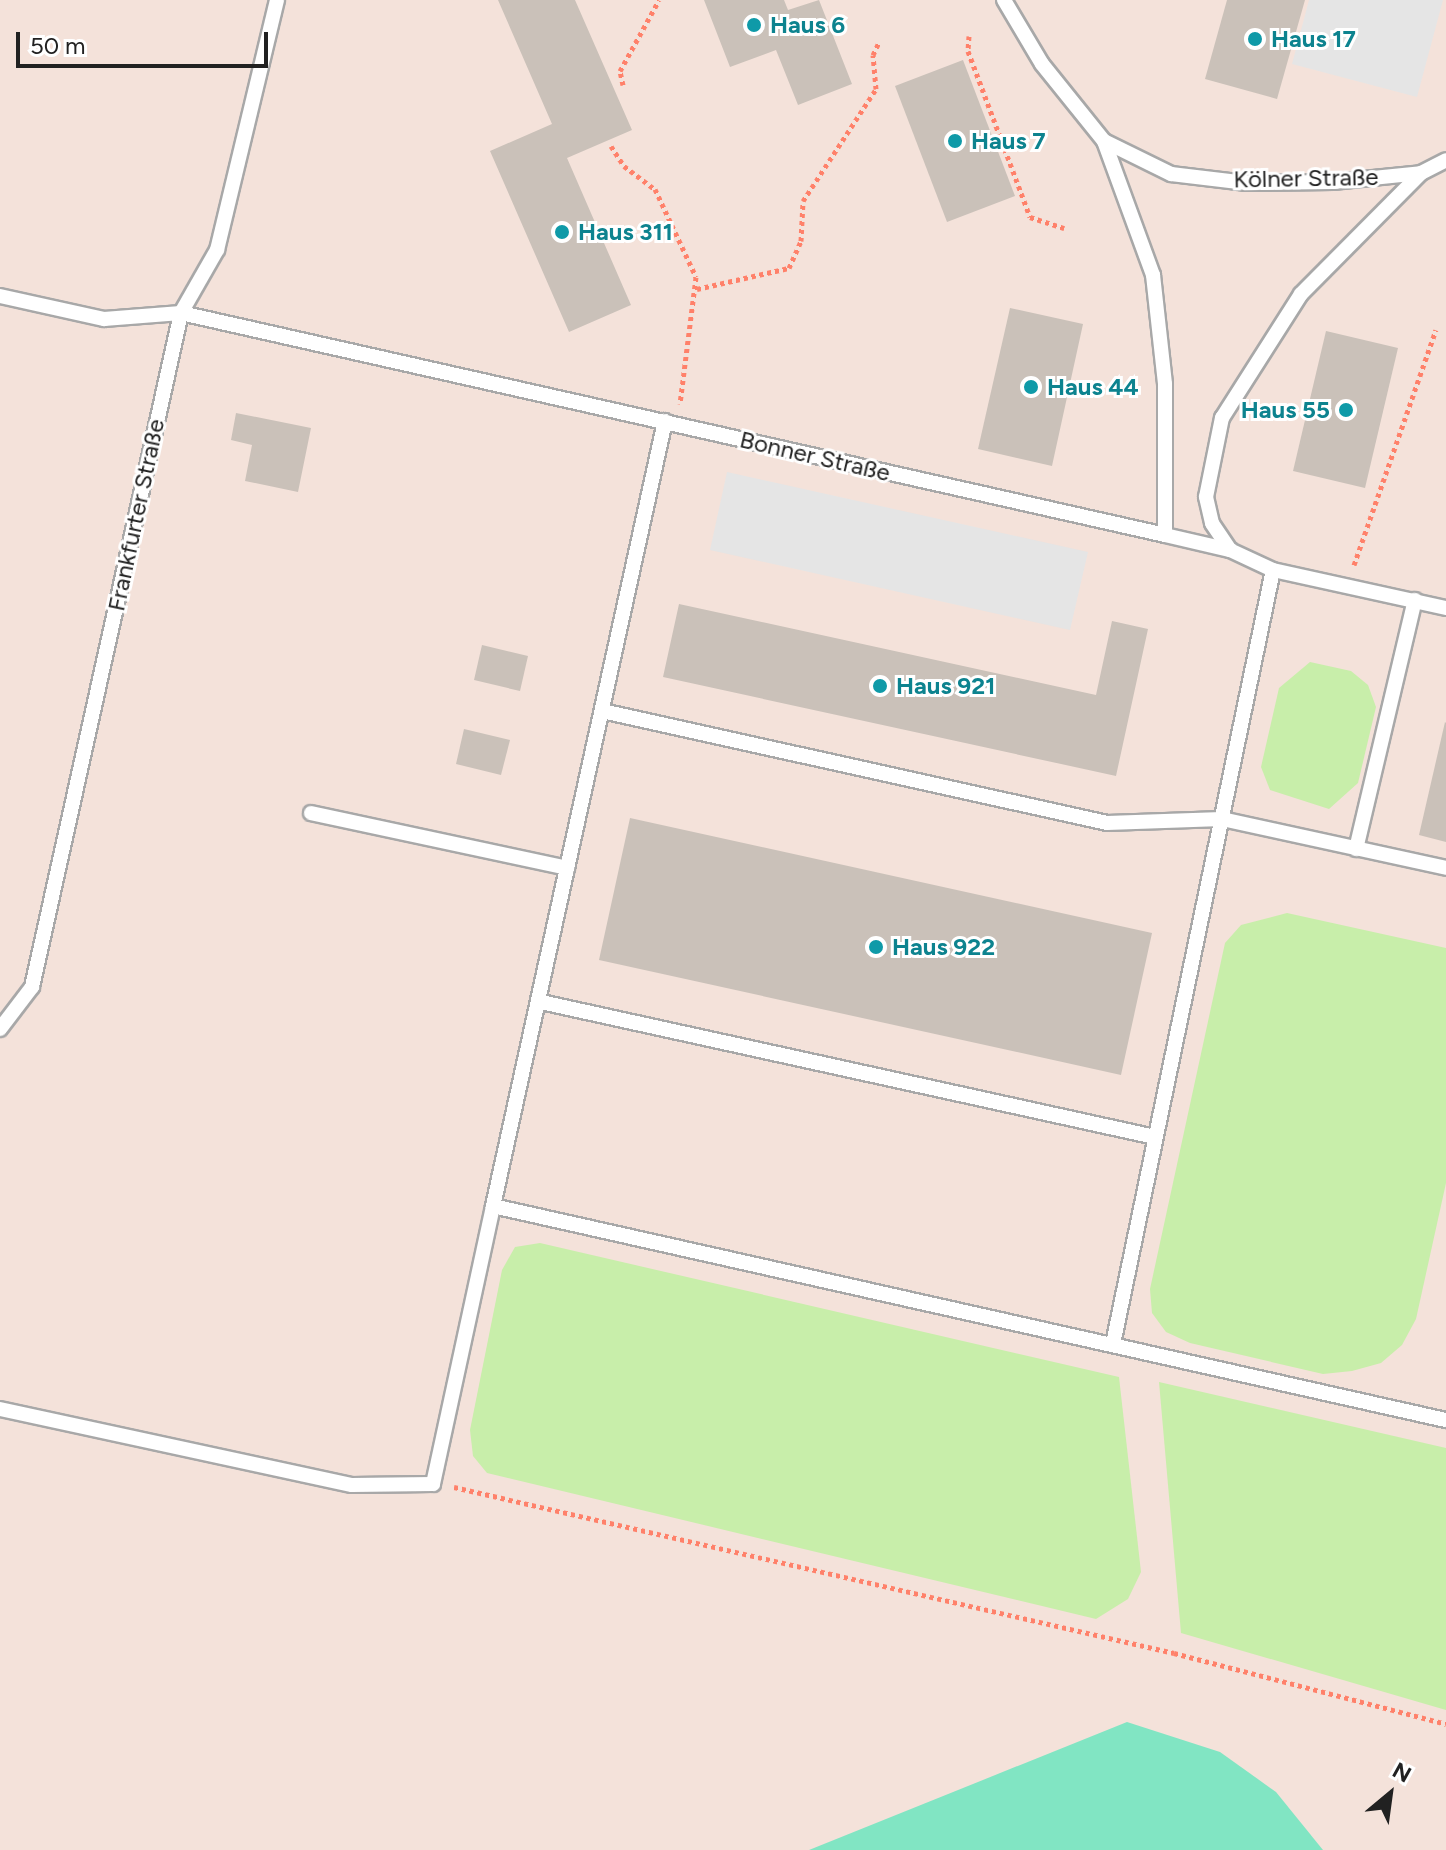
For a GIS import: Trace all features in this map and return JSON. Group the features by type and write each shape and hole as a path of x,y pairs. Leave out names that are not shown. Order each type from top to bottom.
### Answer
{"lane":[{"name":"Frankfurter Straße","path":"0,1029 32,987 181,313 217,250 277,0"},
{"name":"Kölner Straße","path":"1004,0 1042,64 1104,141 1171,174 1246,183 1421,173 1446,160"},
{"path":"1104,141 1153,275 1165,384 1165,535"},
{"path":"1230,550 1212,523 1206,497 1222,418 1301,294 1421,173"},
{"name":"Bonner Straße","path":"0,296 104,319 181,313 1230,550 1273,570 1446,608"},
{"path":"0,1409 352,1485 433,1484 541,1002 602,711 671,422"},
{"path":"1113,1344 1273,570"},
{"path":"1356,849 1415,600"},
{"path":"602,711 1107,823 1222,819 1446,868"},
{"path":"311,813 567,868"},
{"path":"541,1002 1155,1137"},
{"path":"493,1206 1446,1420"}],"path":[{"path":"623,85 620,71 659,0"},
{"path":"969,36 968,51 1030,217 1064,228"},
{"path":"697,289 789,268 801,241 803,201 876,89 873,55 879,42"},
{"path":"611,146 624,166 655,189 697,289 671,422"},
{"path":"1346,585 1436,330"},
{"path":"433,1484 1174,1653 1446,1724"}],"shaded area":[{"path":"0,0 1446,0 1446,1850 0,1850"},
{"path":"1309,0 1443,0 1417,97 1292,64"},
{"path":"727,472 1088,552 1070,630 710,550"}],"green space":[{"path":"1310,662 1351,671 1368,685 1376,707 1358,783 1329,809 1270,790 1261,767 1279,688"},
{"path":"1287,913 1446,948 1446,1183 1416,1319 1402,1345 1381,1363 1352,1371 1323,1374 1190,1343 1166,1332 1152,1313 1150,1289 1225,943 1241,925"},
{"path":"540,1243 1119,1377 1141,1572 1128,1599 1096,1619 487,1473 473,1456 470,1430 502,1270 515,1247"},
{"path":"1159,1382 1446,1448 1446,1710 1181,1633"},
{"path":"1127,1722 1220,1752 1276,1792 1323,1850 809,1850"}],"building":[{"name":"Haus 311","path":"498,0 575,0 632,130 567,158 631,305 569,332 490,151 552,124"},
{"path":"704,0 784,0 788,10 819,0 852,84 798,105 776,50 730,67"},
{"name":"Haus 17","path":"1227,0 1305,0 1277,99 1205,79"},
{"name":"Haus 7","path":"963,60 1015,196 947,222 895,86"},
{"name":"Haus 44","path":"1010,308 1083,324 1052,466 978,449"},
{"name":"Haus 55","path":"1326,331 1398,348 1365,488 1293,471"},
{"path":"236,413 311,428 298,492 245,481 252,445 231,440"},
{"name":"Haus 921","path":"679,604 1096,695 1112,621 1148,629 1116,776 663,677"},
{"path":"482,645 528,656 520,691 474,680"},
{"path":"1446,723 1446,842 1419,835"},
{"path":"464,729 510,740 501,775 456,764"},
{"name":"Haus 922","path":"630,818 1152,933 1121,1075 599,960"}],"place":[{"name":"Haus 6","path":"754,25"},
{"name":"Haus 17","path":"1255,39"},
{"name":"Haus 7","path":"955,141"},
{"name":"Haus 311","path":"562,232"},
{"name":"Haus 44","path":"1031,387"},
{"name":"Haus 55","path":"1346,410"},
{"name":"Haus 921","path":"880,686"},
{"name":"Haus 922","path":"876,947"}]}
